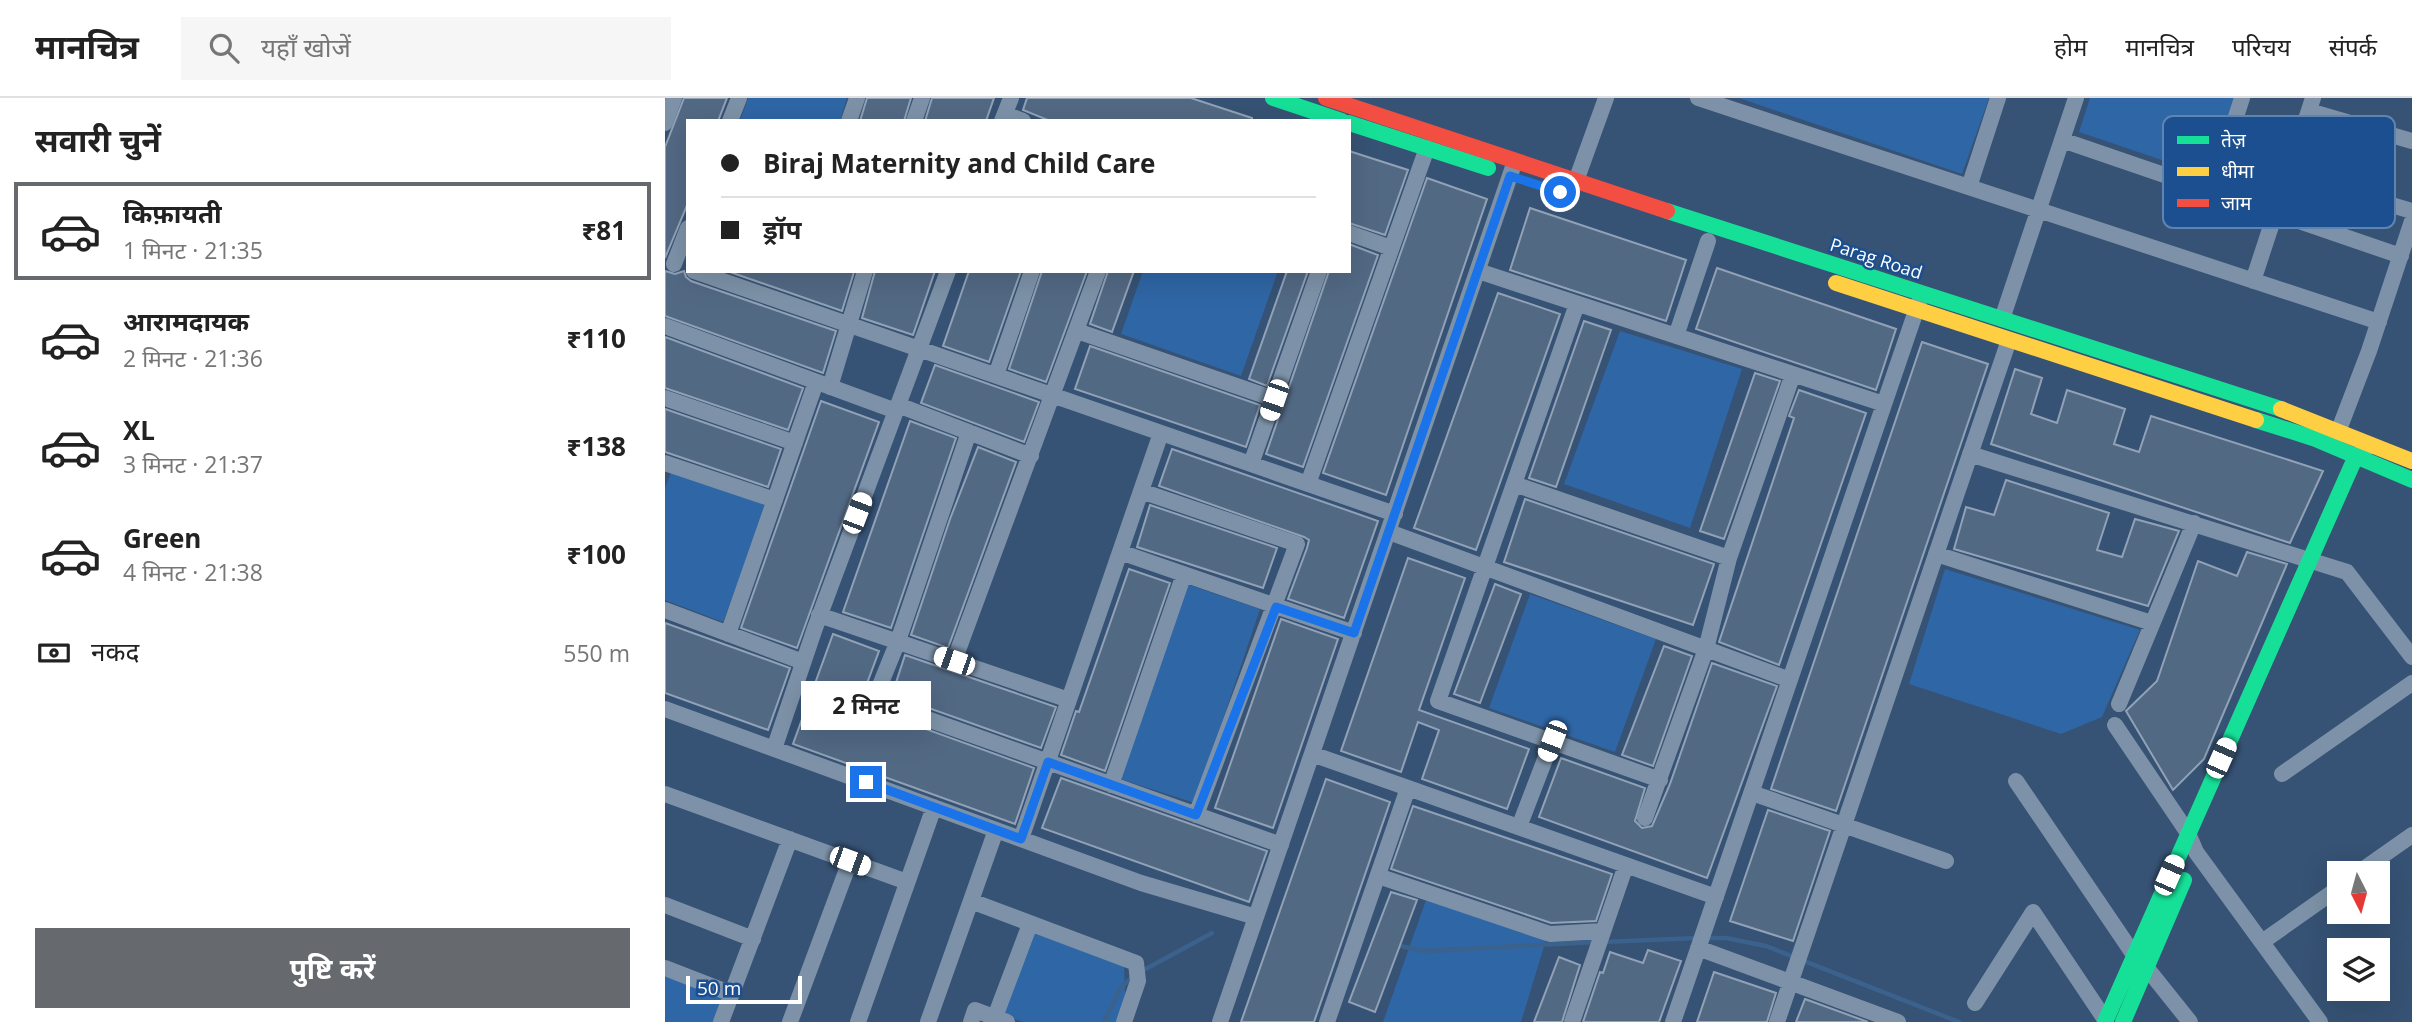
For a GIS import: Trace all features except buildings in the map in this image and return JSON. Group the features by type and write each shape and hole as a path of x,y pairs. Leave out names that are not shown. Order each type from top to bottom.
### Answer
{"street":[{"path":"665,123 674,98"},
{"path":"731,119 739,98"},
{"path":"850,119 857,98"},
{"path":"915,119 922,98"},
{"path":"1004,118 1011,98"},
{"path":"1273,98 1336,119"},
{"path":"1576,181 1606,98"},
{"path":"1698,98 1724,102 1969,187 2379,322"},
{"path":"1969,187 1998,98"},
{"path":"2001,319 2076,98"},
{"path":"2236,116 2242,98"},
{"name":"Parag Road","path":"1338,100 1747,254"},
{"path":"2311,104 2344,116"},
{"name":"Parag Road","path":"1351,124 1427,148 1576,181 1919,302 2009,340 2313,438 2371,444 2412,461"},
{"path":"2395,135 2412,141"},
{"path":"2062,140 2163,174"},
{"path":"1308,484 1427,148"},
{"path":"1220,1022 1513,168"},
{"path":"2395,206 2412,211"},
{"path":"2253,281 2270,228"},
{"path":"2320,228 2400,256"},
{"path":"2336,439 2410,232"},
{"path":"675,265 686,234"},
{"path":"1351,234 1391,248"},
{"path":"1676,336 1708,241"},
{"path":"1478,271 1884,404"},
{"path":"700,273 1395,514"},
{"path":"728,634 795,443 823,385 864,273"},
{"path":"774,748 820,615 947,273"},
{"path":"996,375 1031,273"},
{"path":"954,661 1097,273"},
{"path":"1251,464 1318,273"},
{"name":"Parag Road","path":"1825,279 2001,319 2293,413 2363,459 2412,480"},
{"path":"1673,1022 1919,302"},
{"path":"1577,304 1439,701 1660,780"},
{"path":"665,326 823,385 969,432 1031,456"},
{"path":"1077,331 1274,400"},
{"path":"1777,1022 2009,340"},
{"path":"1645,818 1706,649 1729,558 1793,374"},
{"path":"665,398 795,443"},
{"path":"969,432 898,641 874,700 1281,845"},
{"path":"1021,839 1161,433"},
{"path":"2105,1021 2188,833 2371,444"},
{"path":"1970,454 2347,572 2412,657"},
{"path":"667,469 775,500"},
{"path":"1514,484 1729,558"},
{"path":"1141,491 1297,544 1276,607 1196,815"},
{"path":"2119,704 2193,523"},
{"path":"1389,532 1790,680"},
{"path":"1120,552 1354,633"},
{"path":"1936,554 2152,623"},
{"path":"2123,1022 2317,562"},
{"path":"1111,785 1184,574"},
{"path":"665,610 803,662"},
{"path":"820,615 1069,700"},
{"path":"2282,775 2412,683"},
{"path":"665,709 1141,883 1256,917"},
{"path":"2115,725 2188,833 2196,852 2320,1022"},
{"path":"1519,827 1552,741"},
{"path":"1312,754 1716,897"},
{"path":"2016,781 2134,955"},
{"path":"1333,1020 1352,950 1408,788"},
{"path":"1752,793 1946,861"},
{"path":"665,796 907,882"},
{"path":"858,1022 934,807"},
{"path":"928,1022 996,830"},
{"path":"721,1022 790,839"},
{"path":"2377,861 2411,839"},
{"path":"790,1022 850,861"},
{"path":"1572,1022 1626,865"},
{"path":"1378,876 1550,934 1603,933"},
{"path":"2262,942 2327,896"},
{"path":"971,901 1136,963 1138,981 1124,1022"},
{"path":"665,905 753,939"},
{"path":"1975,1003 2032,912 2105,1021"},
{"path":"971,1022 975,1010 1001,1020 1030,924"},
{"path":"1699,946 1793,976 1898,1022"},
{"path":"2146,967 2190,1022"},
{"path":"665,968 732,994"}],"shaded area":[{"path":"748,98 847,98 841,119 741,119"},
{"path":"1739,98 1989,98 1962,174"},
{"path":"2090,98 2235,98 2229,116 2163,116 2163,160 2079,132"},
{"path":"1142,273 1277,273 1241,376 1121,334"},
{"path":"1620,331 1742,369 1690,528 1564,484"},
{"path":"672,470 767,506 723,622 665,600 665,488"},
{"path":"1945,569 2140,630 2102,717 2061,734 1909,684"},
{"path":"1186,584 1260,609 1195,803 1120,779"},
{"path":"1530,594 1656,639 1615,752 1489,708"},
{"path":"1426,900 1546,940 1521,1022 1383,1022"},
{"path":"1030,932 1124,965 1125,995 1116,1022 1023,1022 1001,1014"},
{"path":"665,976 722,996 713,1022 665,1022"}],"waterway":[{"path":"1142,971 1212,933"},
{"path":"1604,942 1697,938"},
{"path":"1706,938 1726,938 1766,946 1959,1022"},
{"path":"1395,945 1425,951 1595,942"},
{"path":"1104,1022 1120,989 1134,975"}],"traffic: fast":[{"path":"1273,98 1336,119"},
{"path":"1351,124 1488,168"},
{"path":"1667,211 2281,409"},
{"path":"2256,420 2313,438 2412,480"},
{"path":"2105,1022 2356,456 2368,447"},
{"path":"2123,1022 2184,880"}],"traffic: slow":[{"path":"1836,283 2256,420"},
{"path":"2281,409 2412,461"}],"traffic: jam":[{"path":"1326,98 1667,211"}],"route":[{"path":"866,782 1021,839 1048,762 1196,815 1276,607 1354,633 1510,176 1560,192"}]}
